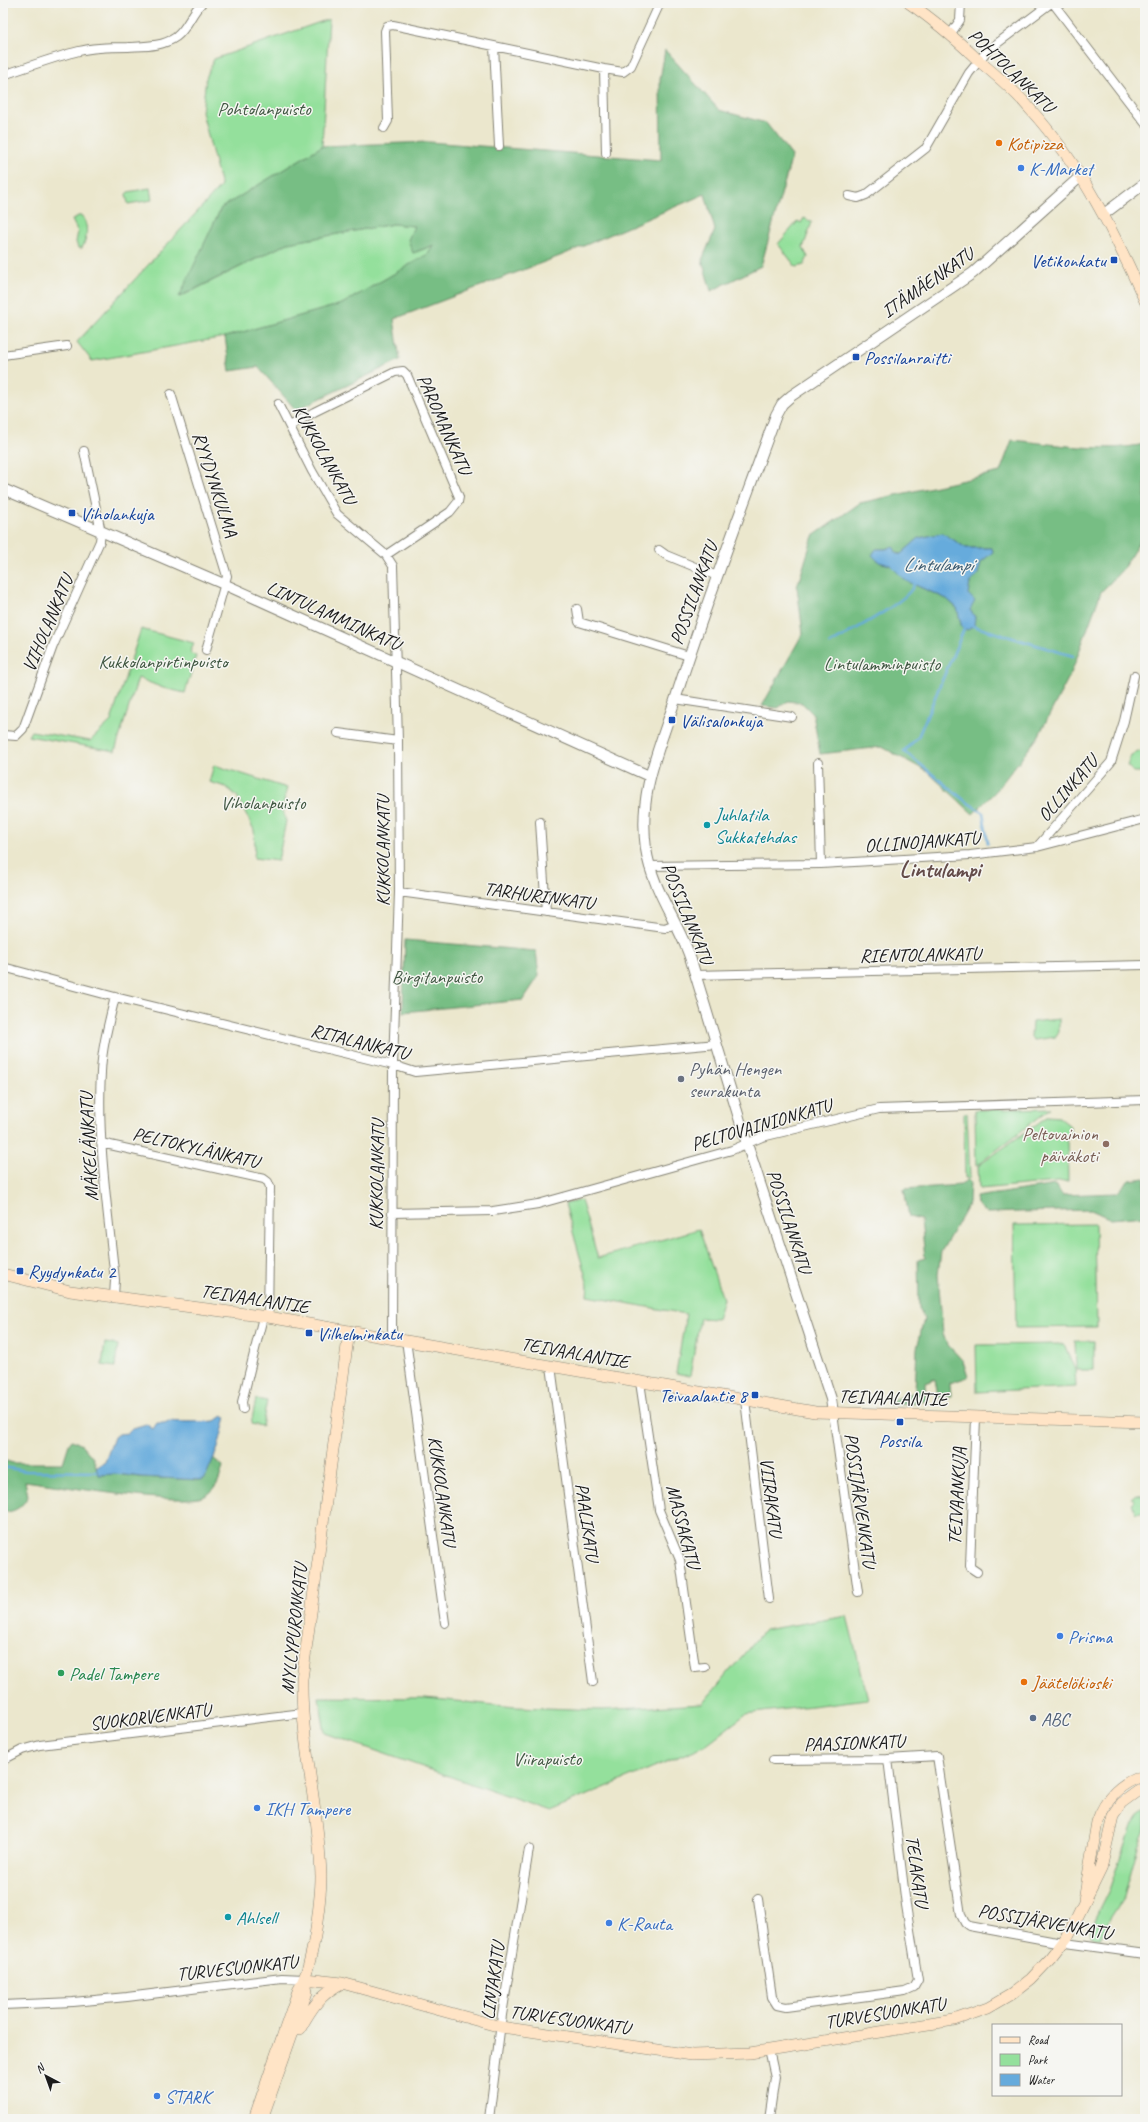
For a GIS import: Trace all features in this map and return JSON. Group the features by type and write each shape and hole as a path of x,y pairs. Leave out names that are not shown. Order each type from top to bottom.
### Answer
{"main road":[{"name":"POHTOLANKATU","path":"909,3 979,60 1030,108 1054,136 1104,214 1145,301"},
{"name":"TEIVAALANTIE","path":"3,1274 70,1290 266,1317 406,1340 815,1412 1145,1422"},
{"name":"MYLLYPURONKATU","path":"254,2119 298,1991 305,1979 312,1955 318,1918 321,1876 302,1693 304,1662 349,1331"},
{"name":"TURVESUONKATU","path":"1084,1902 1097,1822 1101,1811 1112,1795 1125,1784 1145,1776"},
{"name":"TURVESUONKATU","path":"305,1979 342,1983 501,2027 692,2055 750,2053 939,2022 976,2012 1003,2000 1032,1979 1064,1942 1084,1902 1091,1892 1101,1869 1113,1816 1122,1803 1137,1792 1145,1789"},
{"name":"MYLLYPURONKATU","path":"262,2119 307,1992 305,1979"},
{"path":"268,2101 297,2036 313,2006 332,1988 342,1983"}],"street":[{"path":"384,128 388,121 384,31 387,26 400,26 623,72 631,66 660,3"},
{"path":"950,35 960,20 961,3"},
{"path":"849,196 858,198 866,196 926,148 968,73 986,51 1052,3 1145,123"},
{"path":"3,75 79,51 106,47 152,46 166,42 176,37 183,30 196,4"},
{"path":"494,46 499,146"},
{"path":"604,69 606,153"},
{"name":"ITÄMÄENKATU","path":"782,404 791,396 973,274 1081,176"},
{"path":"1104,214 1145,183"},
{"path":"3,355 67,346"},
{"name":"PAROMANKATU","path":"290,426 314,412 395,372 402,371 407,375 459,497 458,502 450,512 386,555"},
{"name":"RYYDYNKULMA","path":"171,394 227,571 226,585 206,650"},
{"name":"KUKKOLANKATU","path":"278,404 312,471 337,514 386,555 392,566 398,741 399,892 394,1065 392,1338"},
{"name":"POSSILANKATU","path":"782,404 776,415 717,576 649,776 644,820 649,866 657,888 685,944 747,1144 831,1399 833,1413"},
{"path":"84,451 101,532"},
{"name":"LINTULAMMINKATU","path":"3,488 101,532 226,585 649,776"},
{"name":"VIHOLANKATU","path":"3,735 16,736 24,730 44,669 100,541 101,532"},
{"path":"658,550 666,555 717,576"},
{"path":"576,608 579,622 689,656"},
{"name":"OLLINKATU","path":"1037,847 1111,762 1124,721 1134,676"},
{"path":"675,700 792,717"},
{"path":"338,733 398,741"},
{"path":"818,763 821,864"},
{"name":"OLLINOJANKATU","path":"649,866 821,864 970,855 1037,847 1145,819"},
{"path":"540,822 546,912"},
{"name":"TARHURINKATU","path":"399,892 665,928 675,924"},
{"name":"RIENTOLANKATU","path":"695,975 1145,965"},
{"name":"RITALANKATU","path":"3,968 116,998 394,1065 415,1072 717,1044"},
{"name":"MÄKELÄNKATU","path":"114,1296 115,1280 101,1143 101,1072 107,1028 116,998"},
{"name":"PELTOVAINIONKATU","path":"392,1213 494,1211 538,1204 747,1144 762,1137 879,1109 1145,1100"},
{"name":"PELTOKYLÄNKATU","path":"101,1143 264,1179 268,1182 270,1206 266,1317"},
{"path":"243,1409 242,1402 266,1317"},
{"name":"KUKKOLANKATU","path":"406,1340 445,1623"},
{"name":"PAALIKATU","path":"552,1366 593,1682"},
{"name":"MASSAKATU","path":"640,1382 659,1510 680,1560 695,1668 705,1667"},
{"name":"VIIRAKATU","path":"745,1400 769,1599"},
{"name":"POSSIJÄRVENKATU","path":"833,1413 858,1592"},
{"name":"TEIVAANKUJA","path":"976,1418 970,1565 971,1568 977,1572"},
{"name":"SUOKORVENKATU","path":"3,1760 22,1750 40,1745 303,1713"},
{"name":"POSSIJÄRVENKATU","path":"937,1756 961,1915 965,1923 969,1926 1145,1954"},
{"name":"PAASIONKATU","path":"772,1760 888,1759 937,1756"},
{"name":"TELAKATU","path":"758,1899 772,1997 777,2005 786,2007 906,1991 914,1987 918,1980 906,1904 888,1759"},
{"name":"LINJAKATU","path":"488,2119 529,1849"},
{"name":"TURVESUONKATU","path":"3,2005 73,2002 282,1978 305,1979"},
{"path":"769,2050 775,2076 769,2119"}],"green space":[{"name":"Pohtolanpuisto","path":"329,19 322,146 221,208 180,297 288,243 393,224 414,226 413,253 435,245 428,254 342,304 225,337 92,361 77,342 221,186 202,112 206,78 214,59"},
{"path":"665,50 719,110 766,123 792,156 761,266 711,291 702,260 715,230 705,194 560,256 394,319 400,360 296,410 258,367 230,371 225,337 342,304 428,254 434,245 413,253 408,240 414,226 393,224 288,243 179,297 221,208 322,146 429,142 661,160 660,80"},
{"path":"150,188 152,200 128,204 126,194 128,192"},
{"path":"78,216 82,216 86,223 86,236 82,248 78,248 76,242 78,232 72,220"},
{"path":"804,218 812,222 803,248 808,257 804,265 796,267 778,244 798,221 801,223"},
{"name":"Lintulamminpuisto","path":"1012,440 1095,448 1129,447 1145,444 1145,532 1123,569 1101,592 1072,671 1038,737 995,792 973,814 928,772 882,747 820,754 813,714 802,703 788,701 778,708 762,706 803,633 797,587 813,536 860,503 1000,472","holes":["943,533 966,548 992,548 993,552 981,562 978,574 970,583 968,594 970,610 975,617 966,630 962,628 957,608 947,599 906,581 890,565 879,562 877,549 886,549 901,554 919,538"]},
{"name":"Kukkolanpirtinpuisto","path":"141,629 194,643 190,653 196,656 185,693 163,688 138,678 115,751 28,736 31,731 90,741 111,721"},
{"path":"1141,751 1145,753 1145,770 1144,772 1134,772 1127,766 1131,755"},
{"name":"Viholanpuisto","path":"214,765 287,788 282,810 286,821 278,861 254,858 254,830 237,796 226,787 209,782"},
{"name":"Birgitanpuisto","path":"405,940 536,951 539,976 523,1000 403,1012"},
{"path":"1059,1019 1059,1032 1056,1037 1034,1040 1031,1037 1032,1022"},
{"path":"1051,1108 976,1166 975,1110"},
{"path":"964,1113 967,1113 970,1178 965,1178"},
{"path":"1048,1116 1059,1117 1070,1126 1070,1138 1067,1138 1068,1181 979,1189 978,1166"},
{"path":"1145,1178 1145,1216 1111,1219 1091,1210 987,1213 977,1205 976,1197 1056,1185 1062,1195 1117,1193 1129,1180"},
{"path":"967,1179 970,1182 969,1203 941,1252 938,1275 943,1334 948,1345 963,1361 968,1377 950,1383 951,1396 938,1397 935,1379 925,1383 926,1401 889,1405 888,1402 915,1392 917,1348 924,1319 919,1308 918,1260 925,1258 921,1220 909,1217 904,1189 961,1185"},
{"path":"581,1200 598,1258 699,1229 723,1299 717,1319 700,1318 690,1376 676,1373 686,1314 587,1296 588,1285 565,1204"},
{"path":"1095,1224 1097,1327 1016,1328 1014,1225"},
{"path":"1075,1341 1094,1341 1094,1370 1076,1370"},
{"path":"105,1343 118,1345 115,1367 102,1365"},
{"path":"1064,1344 1075,1370 1076,1387 977,1392 976,1345"},
{"path":"256,1399 267,1401 262,1426 251,1424"},
{"path":"72,1440 82,1445 93,1458 99,1475 116,1474 141,1477 201,1480 206,1475 213,1458 223,1466 215,1487 205,1496 193,1499 172,1499 119,1494 25,1481 28,1496 26,1500 15,1510 3,1512 3,1460 13,1463 63,1463 69,1444"},
{"path":"1136,1494 1145,1496 1145,1511 1136,1513 1131,1503 1135,1500 1131,1498"},
{"name":"Viirapuisto","path":"847,1616 868,1699 746,1714 704,1746 549,1811 325,1733 319,1697 425,1698 515,1707 602,1710 702,1704 764,1630"},
{"path":"1145,1812 1145,1830 1138,1846 1124,1897 1109,1920 1100,1939 1091,1936 1090,1930 1110,1890 1132,1826 1138,1817"}],"water":[{"name":"Lintulampi","path":"943,533 966,548 992,548 993,552 981,562 978,574 970,583 968,594 975,601 970,610 975,617 974,625 968,630 962,628 957,608 947,599 906,581 890,565 879,562 872,555 876,549 886,549 893,546 897,554 901,554 919,538"},
{"path":"223,1416 226,1417 218,1448 205,1478 201,1480 141,1477 116,1474 99,1475 96,1468 105,1462 114,1437 118,1434 128,1433 133,1428 146,1424 153,1429 157,1423 169,1421 215,1421"}],"waterway":[{"path":"830,644 890,608 910,592 914,585"},
{"path":"973,626 1073,656"},
{"path":"964,629 918,737 904,751 964,800 983,813 988,843"},
{"path":"3,1467 26,1471 96,1472"}],"place":[{"name":"Kotipizza","path":"999,143"},
{"name":"K-Market","path":"1021,168"},
{"name":"Vetikonkatu","path":"1114,260"},
{"name":"Possilanraitti","path":"856,357"},
{"name":"Viholankuja","path":"72,513"},
{"name":"Välisalonkuja","path":"672,720"},
{"name":"Juhlatila Sukkatehdas","path":"707,825"},
{"name":"Pyhän Hengen seurakunta","path":"681,1079"},
{"name":"Peltovainion päiväkoti","path":"1106,1144"},
{"name":"Ryydynkatu 2","path":"20,1271"},
{"name":"Vilhelminkatu","path":"309,1333"},
{"name":"Teivaalantie 8","path":"755,1395"},
{"name":"Possila","path":"900,1422"},
{"name":"Prisma","path":"1060,1636"},
{"name":"Padel Tampere","path":"61,1673"},
{"name":"Jäätelökioski","path":"1024,1682"},
{"name":"ABC","path":"1033,1718"},
{"name":"IKH Tampere","path":"257,1808"},
{"name":"Ahlsell","path":"228,1917"},
{"name":"K-Rauta","path":"609,1923"},
{"name":"STARK","path":"157,2096"}],"district":[{"name":"Lintulampi","path":"940,869"}]}
